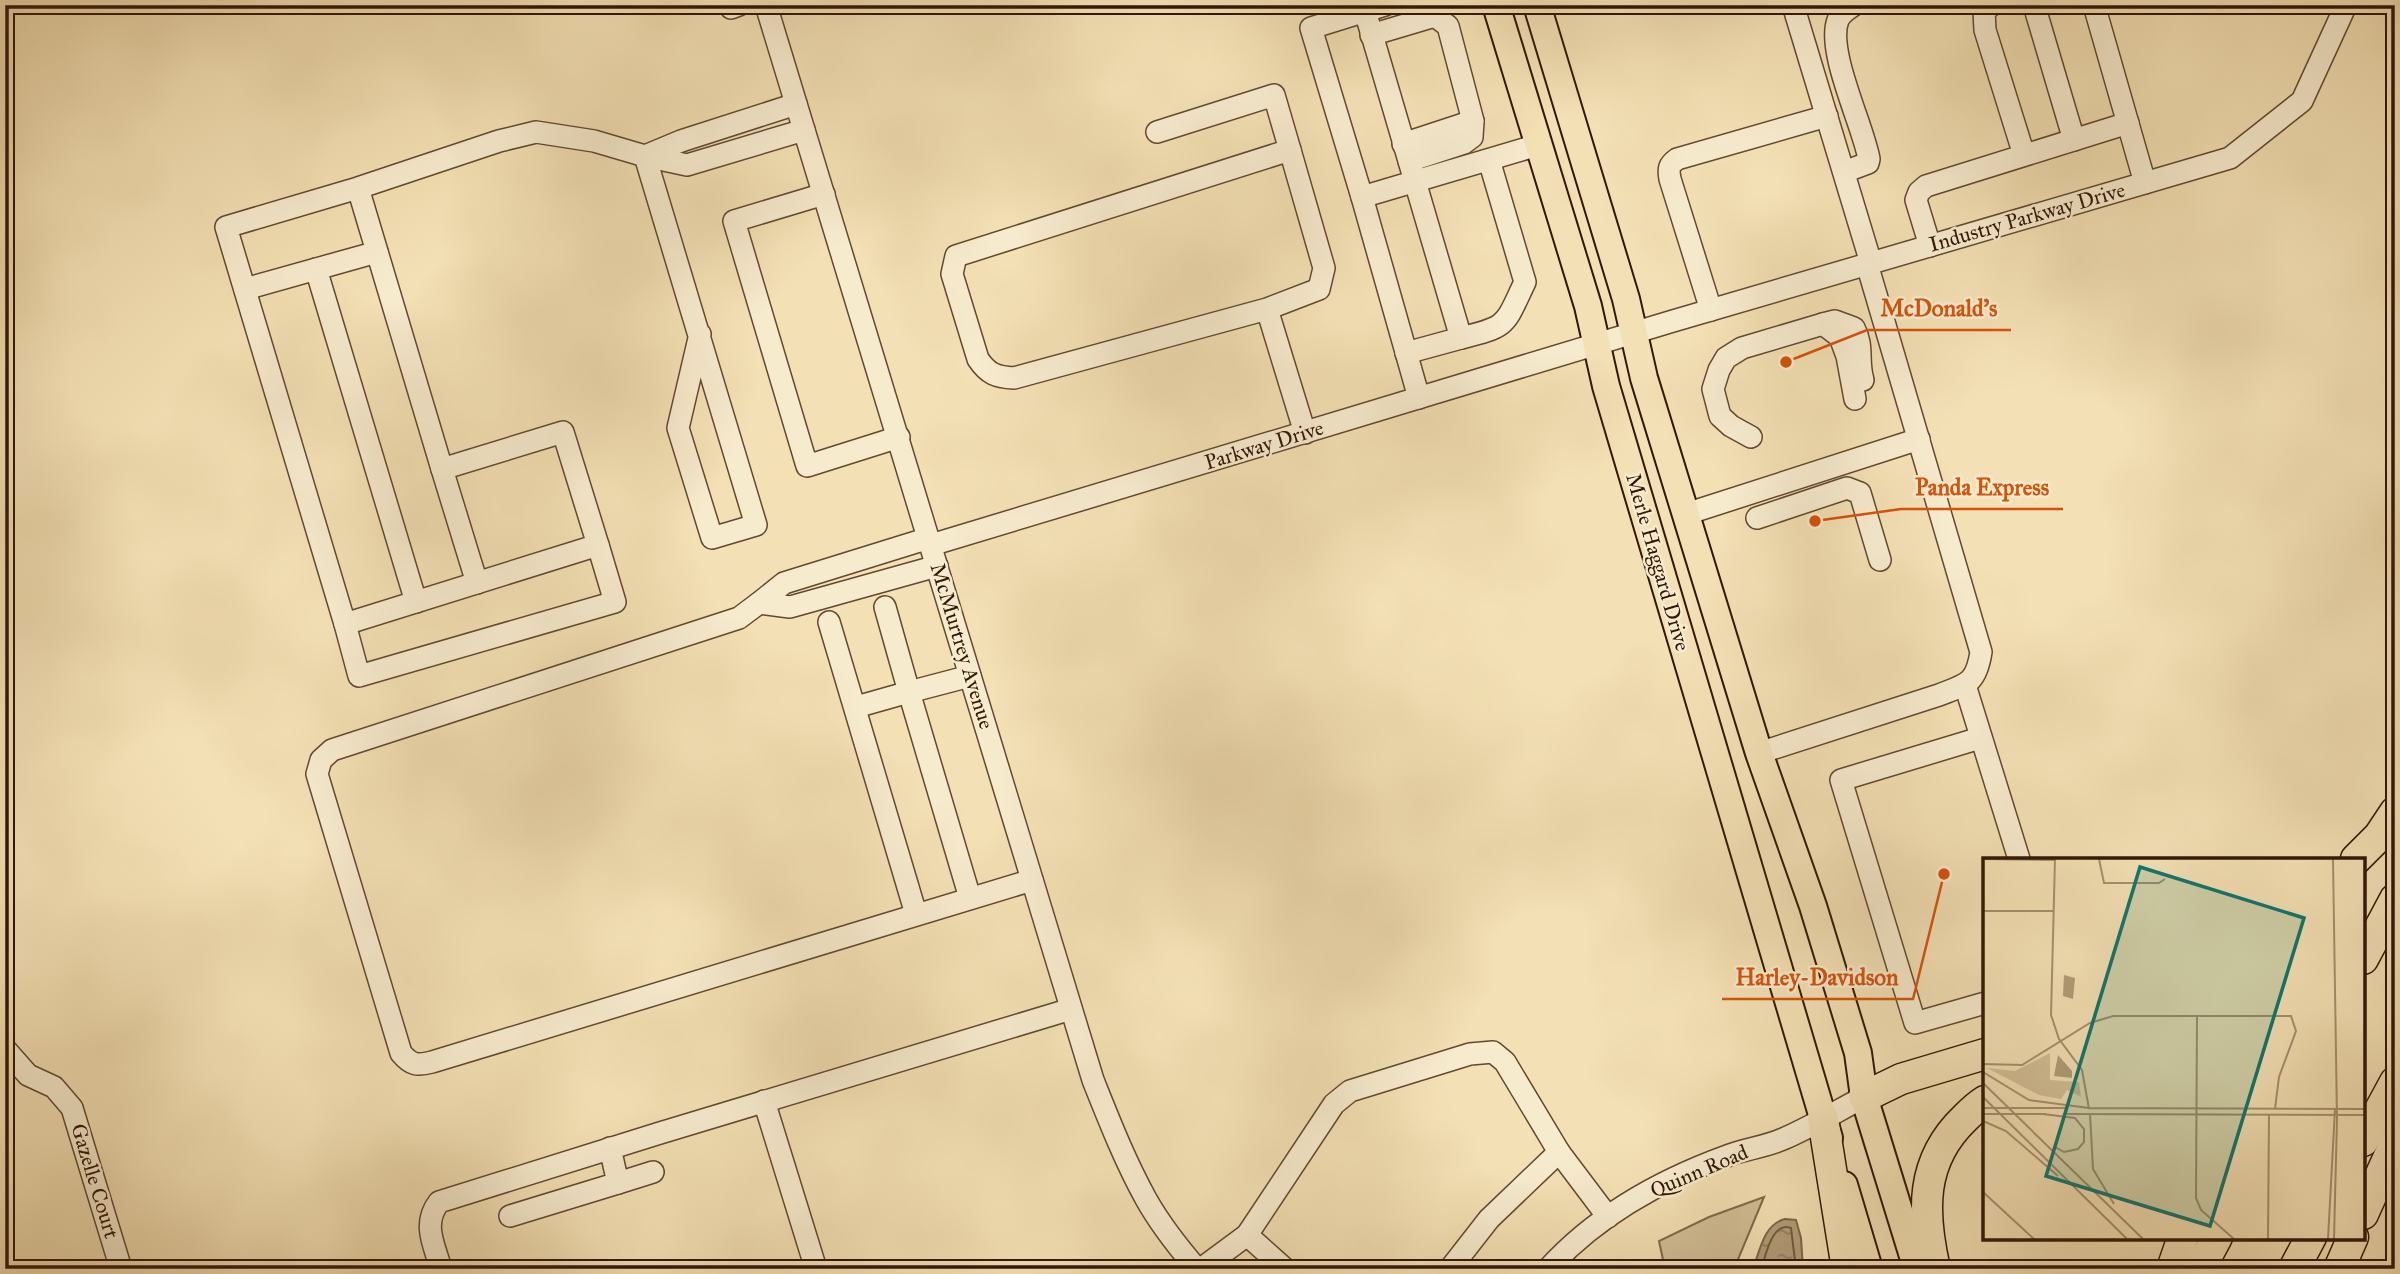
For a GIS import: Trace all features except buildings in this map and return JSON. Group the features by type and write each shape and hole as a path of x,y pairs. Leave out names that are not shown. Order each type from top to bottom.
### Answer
{"highway":[{"path":"2357,858 2379,836 2395,812"},
{"path":"2365,955 2395,899"},
{"path":"1864,1097 1901,1079 1983,1055"},
{"path":"2365,1137 2395,1082"},
{"path":"1934,1269 1928,1239 1926,1196 1930,1177 1943,1143 1953,1129 1983,1103"},
{"path":"1823,1119 1847,1269"},
{"path":"2365,1210 2395,1143"},
{"path":"2172,1269 2182,1239"},
{"path":"2200,1269 2216,1239"},
{"path":"2294,1269 2310,1239"},
{"path":"2339,1269 2352,1239"}],"main road":[{"name":"Merle Haggard Drive","path":"1496,5 1588,306 1610,400 1869,1269"},
{"name":"Merle Haggard Drive","path":"1538,5 1635,333 1644,378 1759,753 1813,906 1858,1053 1864,1097 1917,1269"}],"street":[{"name":"McMurtrey Avenue","path":"766,5 1093,1080 1119,1144 1147,1200 1175,1243 1199,1269"},
{"path":"1385,5 1311,27 1419,398"},
{"path":"1759,753 1965,685 1978,672 1981,652 1844,172 1793,5"},
{"path":"1844,172 1868,163 1869,159 1847,92 1837,35 1840,15 1854,5"},
{"path":"1992,5 1984,11 1985,30 2024,155"},
{"path":"2034,5 2074,140"},
{"path":"2094,5 2145,183"},
{"name":"Industry Parkway Drive","path":"1596,344 2230,158 2302,101 2346,5"},
{"path":"1365,11 1461,338"},
{"path":"1371,35 1435,16 1447,26 1473,121 1406,152"},
{"path":"1157,132 1274,95 1290,150 1324,268 1319,289 1267,309 1014,378 997,377 985,370 978,359 952,274 956,256 1290,150"},
{"path":"645,156 681,141 796,104"},
{"path":"1711,310 1670,178 1670,164 1677,159 1827,116"},
{"path":"1930,246 1916,200 1919,192 1926,186 2128,123"},
{"path":"442,469 563,432 615,602 359,676 226,227 358,188 499,141 536,132 594,142 687,165 804,130"},
{"path":"1362,197 1538,145"},
{"path":"645,156 700,334 757,525 712,538 678,428 700,334"},
{"path":"1406,353 1494,330 1504,324 1525,282 1489,160"},
{"path":"358,188 477,583"},
{"path":"824,194 734,221 807,466 899,437"},
{"path":"245,289 377,252"},
{"path":"316,269 416,602"},
{"path":"1267,309 1305,433"},
{"path":"1751,437 1731,426 1720,416 1713,389 1726,358 1742,348 1823,324 1840,337 1861,397"},
{"name":"Parkway Drive","path":"933,549 1596,344"},
{"path":"1686,514 1919,439"},
{"path":"1757,518 1847,488 1860,493 1880,560"},
{"path":"345,624 598,545"},
{"path":"933,549 784,583 739,618 332,750 321,760 317,774 401,1053 410,1062 419,1065 1032,880"},
{"path":"759,603 790,607 933,549"},
{"path":"885,607 970,898"},
{"path":"829,622 916,914"},
{"path":"856,707 970,676"},
{"path":"1965,685 2019,858"},
{"path":"1980,738 1841,780 1915,1023 1983,1004"},
{"path":"442,1269 431,1234 430,1214 439,1202 764,1101 1071,1010"},
{"name":"Gazelle Court","path":"5,1049 28,1075 54,1087 72,1108 121,1269"},
{"path":"1199,1269 1247,1236 1334,1104 1350,1091 1470,1054 1493,1052 1505,1062 1559,1152 1608,1217"},
{"name":"Quinn Road","path":"1548,1269 1569,1245 1608,1217 1666,1182 1729,1155 1781,1140 1864,1097"},
{"path":"764,1101 816,1269"},
{"path":"610,1148 618,1183"},
{"path":"1450,1269 1489,1219 1559,1152"},
{"path":"510,1216 653,1172"},
{"path":"1247,1236 1285,1269"}],"shaded area":[{"path":"1764,1197 1734,1269 1665,1269 1659,1241 1709,1217"}],"water":[{"path":"1785,1219 1796,1220 1801,1238 1803,1269 1753,1269 1767,1232"}],"place":[{"name":"McDonald's","path":"1786,362"},
{"name":"Panda Express","path":"1815,521"},
{"name":"Harley-Davidson","path":"1944,874"}]}
